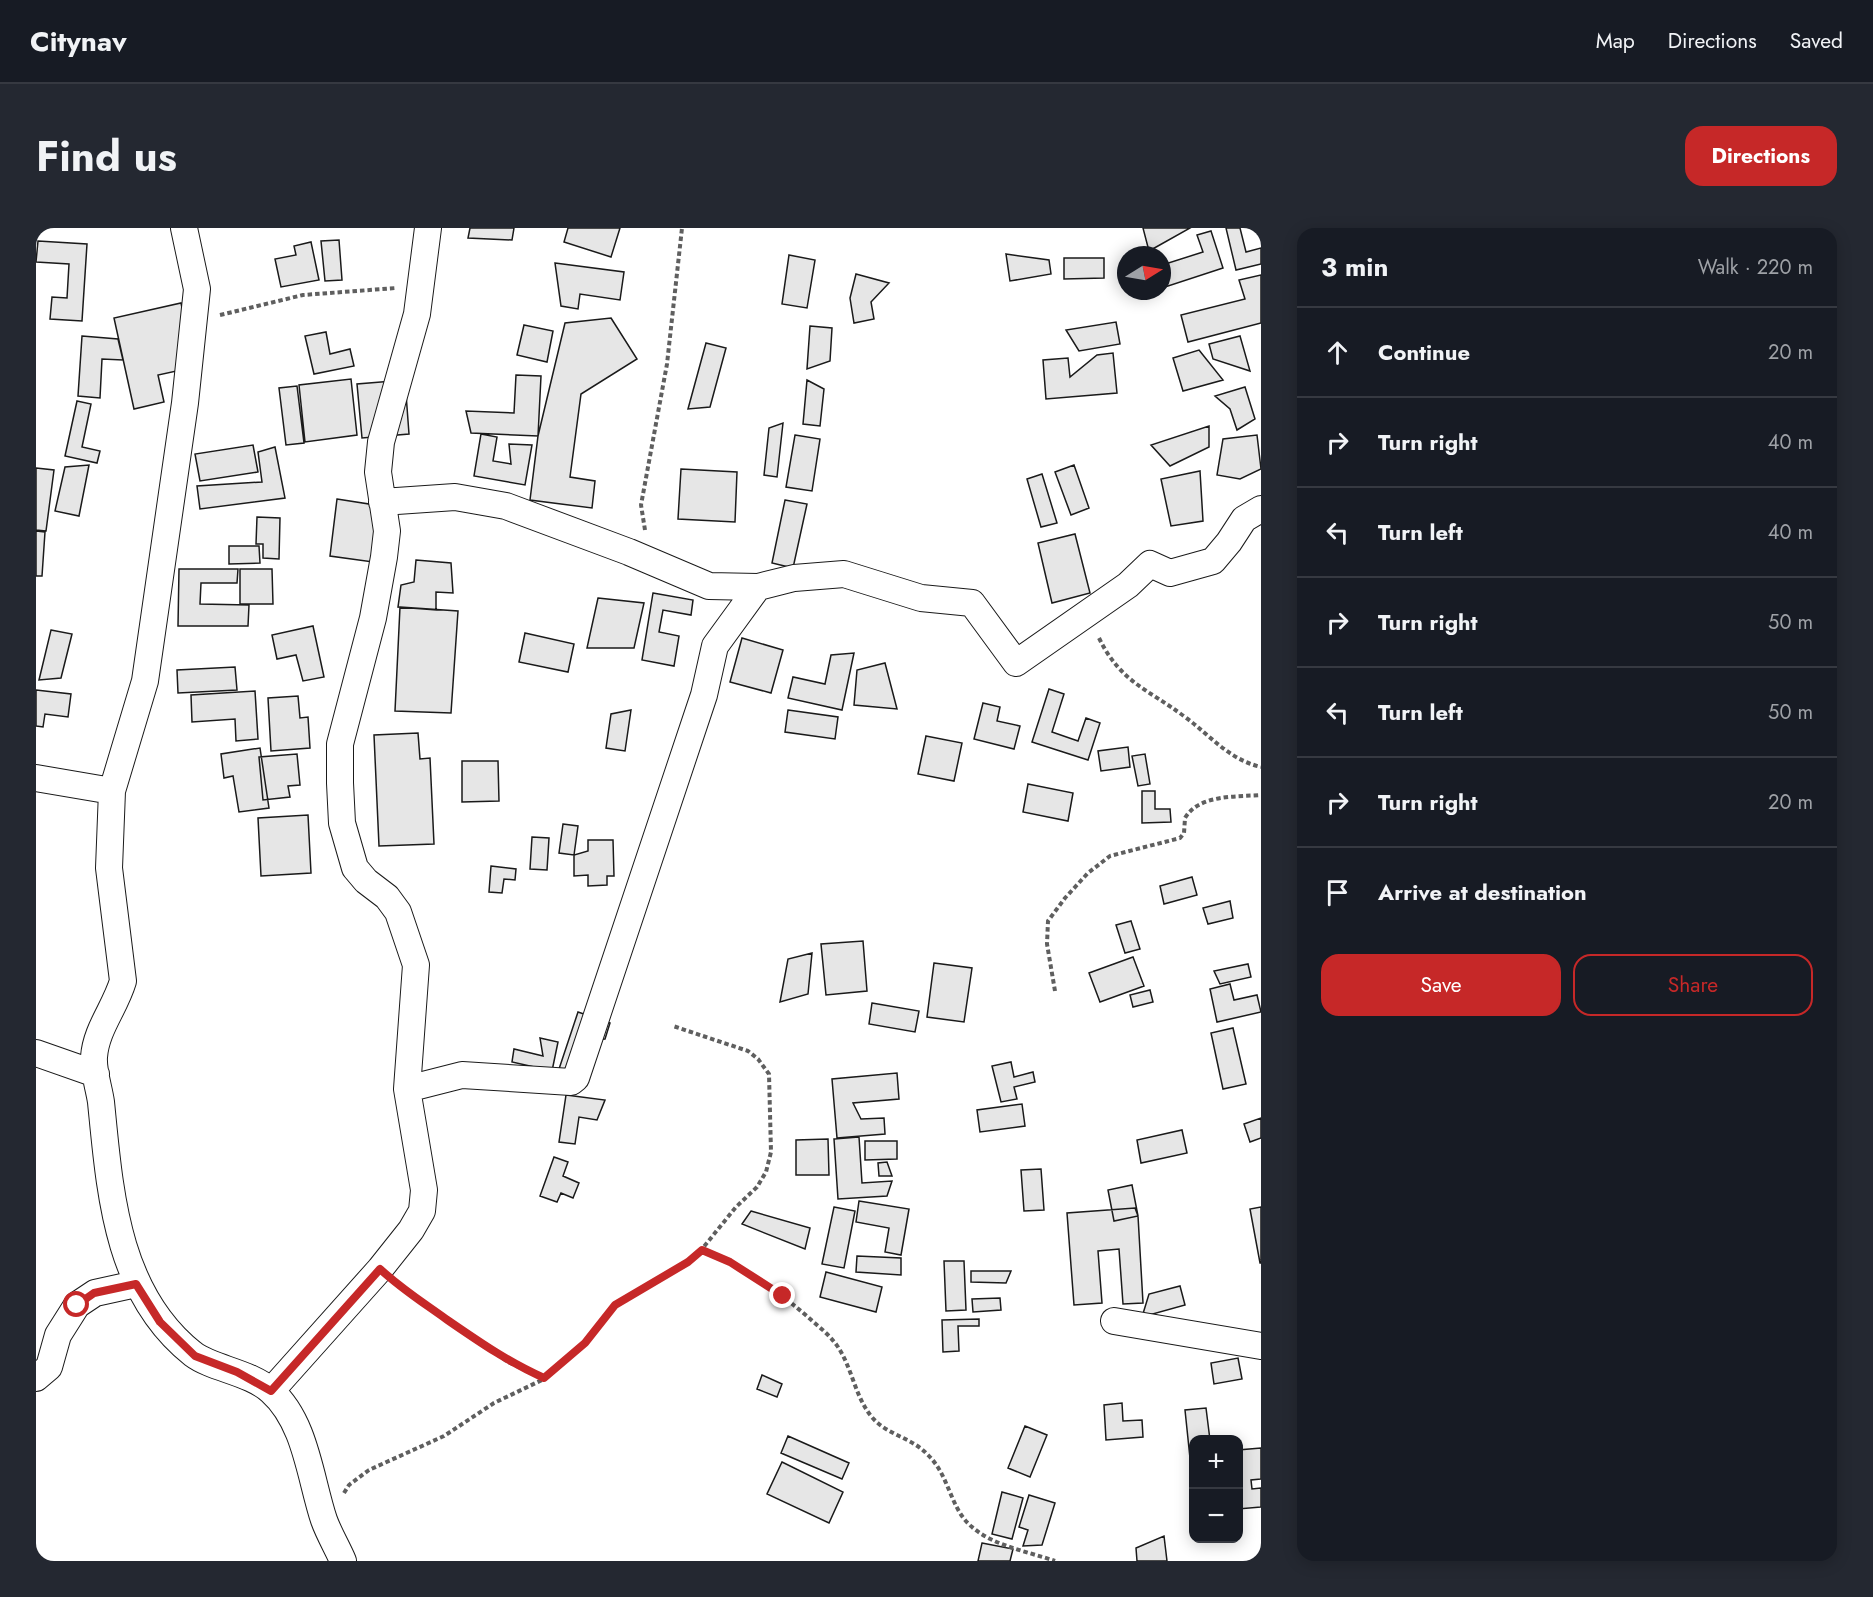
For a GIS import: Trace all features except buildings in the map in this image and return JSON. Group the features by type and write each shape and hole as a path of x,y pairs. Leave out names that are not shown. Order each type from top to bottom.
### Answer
{"street":[{"path":"184,228 197,289 194,321 146,681 112,791 109,868 123,981 118,997 99,1031 94,1059 105,1154 123,1246 136,1284 160,1322 195,1356 237,1372 271,1391 289,1415 303,1446 324,1521 343,1561"},
{"path":"271,1391 380,1269 411,1230 422,1211 424,1190 406,1089 416,965 398,912 387,897 366,881 355,868 342,823 340,744 373,618 384,557 387,531 378,472 381,442 417,314 428,228"},
{"path":"382,502 455,497 506,506 709,586 758,587 794,578 844,574 921,598 972,603 1016,663 1128,585 1150,564 1170,573 1213,561 1244,519 1261,509"},
{"path":"406,1089 462,1075 571,1082 576,1078 704,695 715,646 758,587"},
{"path":"36,778 112,791"},
{"path":"36,1053 96,1074"},
{"path":"36,1378 50,1367 58,1335 77,1305 94,1293 136,1284"},
{"path":"1114,1321 1261,1346"}],"path":[{"path":"669,569 647,536 642,521 641,506 667,364 682,228"},
{"path":"194,321 303,295 420,285"},
{"path":"1095,629 1107,655 1122,673 1151,696 1185,717 1217,747 1247,764 1261,767"},
{"path":"1055,991 1047,944 1048,921 1088,873 1110,856 1180,838 1184,833 1185,818 1194,807 1211,800 1261,795"},
{"path":"324,1521 349,1485 369,1470 444,1436 494,1403 544,1378 585,1343 615,1305 688,1262 702,1250 736,1207 758,1187 766,1172 771,1152 769,1074 758,1059 748,1051 673,1026"},
{"path":"702,1250 756,1277 783,1296 828,1335 837,1346 860,1398 873,1419 894,1435 908,1440 927,1453 941,1470 961,1515 970,1525 1013,1549 1055,1561"},
{"path":"380,1269 406,1293 473,1339 508,1362 544,1378"}],"route":[{"path":"77,1305 94,1293 136,1284 160,1322 195,1356 237,1372 271,1391 380,1269 406,1293 473,1339 508,1362 544,1378 563,1365 585,1343 615,1305 688,1262 702,1250 730,1262 783,1296"}]}
